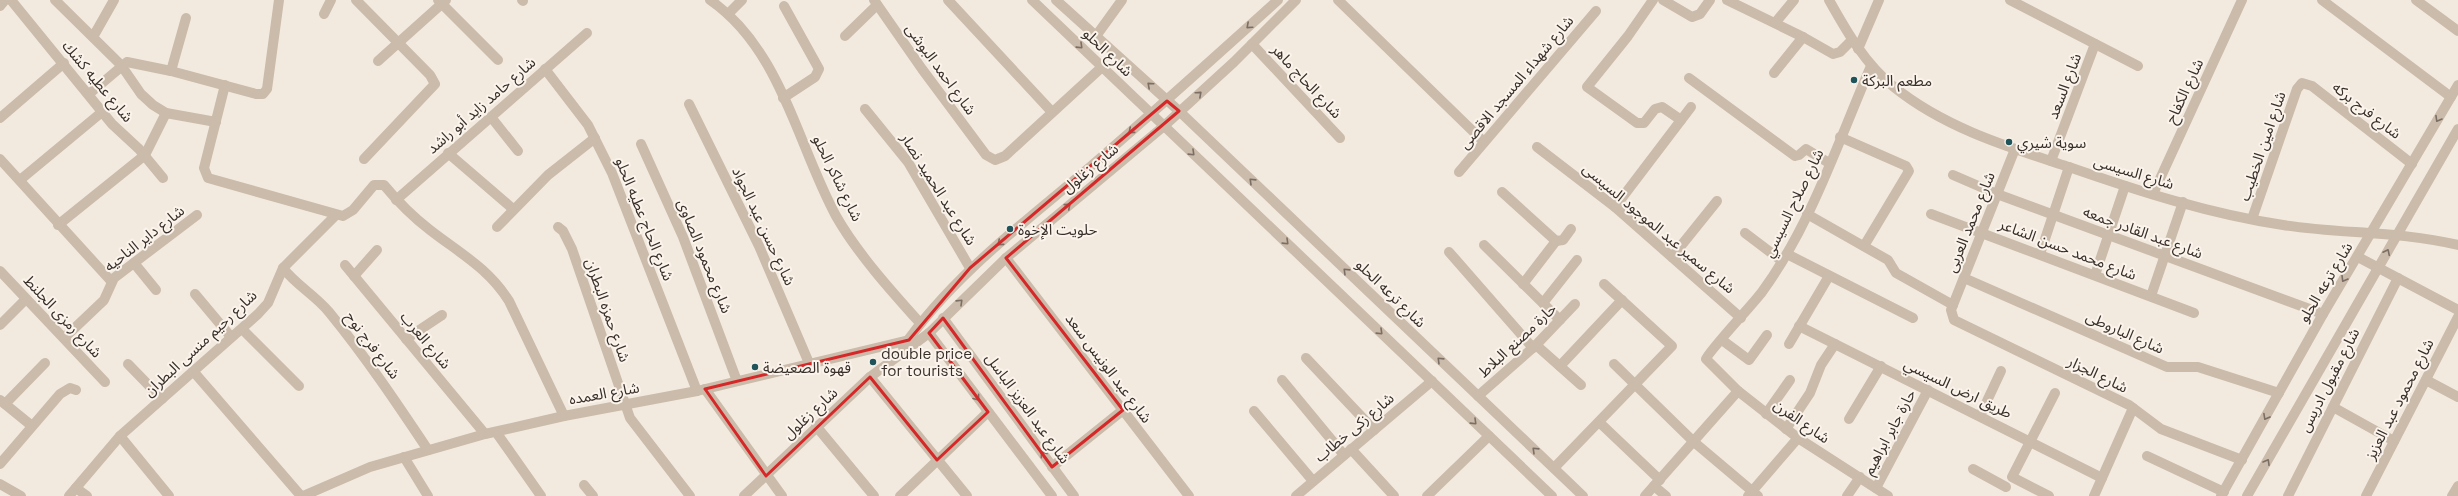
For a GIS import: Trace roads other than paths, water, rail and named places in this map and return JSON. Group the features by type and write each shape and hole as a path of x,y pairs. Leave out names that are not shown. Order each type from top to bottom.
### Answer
{"street":[{"path":"0,6 5,0"},
{"name":"شارع عطيه كشك","path":"11,0 64,63 112,124 145,155 163,178"},
{"path":"55,0 121,65 147,100 166,113 216,122"},
{"path":"94,37 114,0"},
{"path":"89,94 121,65 127,62 136,62 225,84 256,94 265,92 279,0"},
{"path":"324,14 331,0"},
{"path":"356,0 434,79 432,89 364,159"},
{"name":"شارع شاكر الحلو","path":"710,0 728,14 748,34 783,98 837,217 884,282 920,324"},
{"path":"728,14 742,0"},
{"path":"948,0 1052,112 1102,67"},
{"name":"شارع الحلو","path":"1032,0 1164,126"},
{"name":"شارع الحلو","path":"1056,0 1179,111"},
{"path":"1096,36 1122,0"},
{"name":"شارع زغلول","path":"744,496 816,426 870,377 899,354 911,341 920,324 970,268 1167,101 1278,0"},
{"name":"شارع زغلول","path":"911,341 929,333 1006,258 1164,126 1252,44 1296,0"},
{"path":"1338,0 1484,142"},
{"path":"1653,0 1628,36 1588,85 1588,89 1637,123 1647,121 1658,107 1665,108 1681,120"},
{"path":"1663,0 1692,17 1700,14 1710,0"},
{"path":"1727,0 1803,37 1833,54 1840,52 1852,40"},
{"path":"1775,23 1794,0"},
{"name":"شارع السيسى","path":"1830,0 1858,49 1892,86 1924,110 1988,140 2125,186 2252,219 2312,229 2396,234 2458,245"},
{"path":"1858,49 1878,0"},
{"path":"2010,0 2138,66"},
{"name":"شارع الكفاح","path":"2153,194 2242,0"},
{"path":"2322,0 2451,97"},
{"path":"2416,0 2458,31"},
{"path":"378,61 442,1 498,60"},
{"path":"846,36 875,2"},
{"name":"شارع احمد البوشى","path":"875,2 922,69 986,155 995,160 1005,156 1052,112"},
{"path":"783,98 815,77 819,69 784,6"},
{"name":"شارع شهداء المسجد الاقصى","path":"1459,172 1596,11"},
{"path":"171,71 186,18"},
{"path":"1067,33 1077,20"},
{"name":"شارع حامد زايد أبو راشد","path":"396,200 448,153 587,34"},
{"path":"1774,73 1803,37"},
{"name":"شارع الحاج ماهر","path":"1252,44 1340,138"},
{"name":"شارع السعد","path":"2051,161 2095,44"},
{"path":"0,118 64,63"},
{"name":"شارع صلاح السيسي","path":"1706,360 1741,318 1785,258 1807,214 1872,66"},
{"name":"شارع الحاج عطيه الحلو","path":"546,69 595,138 612,173 701,390 782,496"},
{"path":"1689,78 1795,156 1799,155 1806,149 1829,164"},
{"name":"شارع فرج بركه","path":"2302,83 2305,82 2312,86 2412,164"},
{"name":"شارع امين الخطيب","path":"2252,219 2297,90 2302,83"},
{"path":"225,84 204,168 208,178 336,215 348,214 374,185 384,185 396,200 429,229 479,265 501,288 509,301 564,416"},
{"name":"شارع ترعه الحلو","path":"2222,494 2323,314 2358,257 2458,85"},
{"name":"شارع حسن عبد الجواد","path":"690,104 758,246 809,363"},
{"path":"1615,207 1692,107"},
{"name":"شارع عبد الحميد نصار","path":"865,109 908,162 970,268"},
{"name":"شارع ترعه الحلو","path":"1179,111 1583,496"},
{"path":"20,180 102,112"},
{"path":"58,225 145,155 166,113"},
{"path":"491,117 518,151"},
{"path":"1164,126 1432,381 1549,495"},
{"path":"2247,496 2380,268 2396,234 2458,129"},
{"path":"1840,137 1906,166 1909,171 1864,246"},
{"path":"497,227 548,175 595,138"},
{"name":"شارع محمود الصاوى","path":"641,144 683,237 738,381"},
{"name":"شارع سمير عبد الموجود السيسى","path":"1536,147 1615,207 1741,318"},
{"name":"شارع محمد العربى","path":"1953,305 2015,149"},
{"path":"448,153 513,209"},
{"path":"0,159 58,225 111,281"},
{"path":"2040,254 2069,167"},
{"name":"شارع عبد القادر جمعه","path":"1953,174 1997,194 2323,314"},
{"path":"2095,275 2125,186"},
{"path":"1502,192 1556,241"},
{"path":"1672,257 1717,201"},
{"path":"2151,296 2183,202"},
{"path":"1807,214 1890,261 1896,273 1953,305"},
{"name":"شارع محمد حسن الشاعر","path":"1932,214 2194,313"},
{"name":"شارع داير الناحيه","path":"64,338 104,300 111,281 197,215"},
{"name":"شارع رحيم منسى البطران","path":"87,496 72,492 120,436 231,337 242,329 268,303 282,268 336,215"},
{"name":"شارع حمزه البطران","path":"558,228 563,231 572,249 624,405 637,430 690,496"},
{"path":"1524,284 1556,241 1563,240 1571,229"},
{"path":"1745,233 1785,258 1829,276 1913,318"},
{"path":"1484,245 1560,320"},
{"path":"354,276 377,250"},
{"path":"1449,252 1535,346 1582,385"},
{"path":"2358,257 2458,310"},
{"name":"شارع عبد الونيس سعد","path":"1006,258 1189,496"},
{"path":"1543,303 1577,260"},
{"path":"134,263 156,290"},
{"name":"شارع العرب","path":"345,265 485,434"},
{"name":"شارع فرج نوح","path":"282,268 298,286 328,311 377,373 428,450"},
{"name":"شارع رمزى الجلنط","path":"0,271 105,382"},
{"path":"1789,344 1829,276"},
{"name":"شارع الباروطى","path":"1964,278 2167,367 2198,367 2279,393"},
{"name":"شارع مقبول ادريس","path":"2288,496 2398,278"},
{"path":"1554,468 1636,385 1672,346 1604,284"},
{"path":"195,294 231,337"},
{"path":"0,325 26,299"},
{"path":"1560,366 1622,300"},
{"name":"حارة مصنع البلاط","path":"1478,396 1535,346 1575,304"},
{"name":"شارع الجزار","path":"1953,305 1951,310 1954,320 2133,408 2145,419 2161,429 2242,460"},
{"path":"406,339 442,315"},
{"name":"شارع محمود عبد العزيز","path":"2366,496 2458,317"},
{"name":"شارع عبد العزيز الباسل","path":"944,318 1074,496"},
{"name":"طريق ارض السيسي","path":"1799,326 2102,478"},
{"path":"242,329 299,386"},
{"path":"929,333 1052,496"},
{"path":"1722,340 1749,360 1767,335"},
{"name":"شارع العمده","path":"302,496 338,479 404,457 485,434 564,416 701,390 809,363 911,341"},
{"path":"1786,429 1810,393 1821,365 1835,344"},
{"path":"1306,358 1374,430"},
{"name":"شارع الفرن","path":"1706,360 1738,391 1798,438 1888,496"},
{"path":"32,426 2,402 44,363"},
{"path":"128,364 162,399"},
{"path":"1614,364 1694,442 1752,494 1798,438"},
{"path":"1849,420 1881,366"},
{"path":"194,371 302,496"},
{"path":"1980,416 2001,371"},
{"path":"870,377 966,496"},
{"path":"1282,380 1348,452 1394,496"},
{"path":"1766,414 1790,380"},
{"path":"2426,380 2458,397"},
{"name":"شارع زكى خطاب","path":"1296,496 1432,381"},
{"path":"0,464 60,394 70,388 76,390"},
{"name":"حارة جابر ابراهيم","path":"1876,488 1928,390"},
{"path":"1646,496 1738,391"},
{"path":"1973,469 2004,492 2055,393"},
{"path":"2332,407 2394,441"},
{"path":"2094,496 2133,408"},
{"path":"1052,467 1123,410"},
{"path":"1254,411 1313,481"},
{"path":"900,496 988,412"},
{"path":"1599,422 1657,483 1666,496"},
{"path":"816,426 874,496"},
{"path":"496,432 540,496"},
{"path":"120,436 169,496"},
{"path":"1427,496 1489,436"},
{"path":"2147,456 2222,494"},
{"path":"404,457 428,496"},
{"path":"1847,496 1860,477"},
{"path":"2012,477 2049,496"},
{"path":"0,484 21,496"},
{"path":"584,485 593,496"},
{"path":"2452,496 2458,486"}],"place":[{"name":"مطعم البركة","path":"1854,80"},
{"name":"سوية شيري","path":"2009,142"},
{"name":"حلويت الإخوة","path":"1010,229"},
{"name":"double price for tourists","path":"873,362"},
{"name":"قهوة الصعيضة","path":"755,367"}]}
